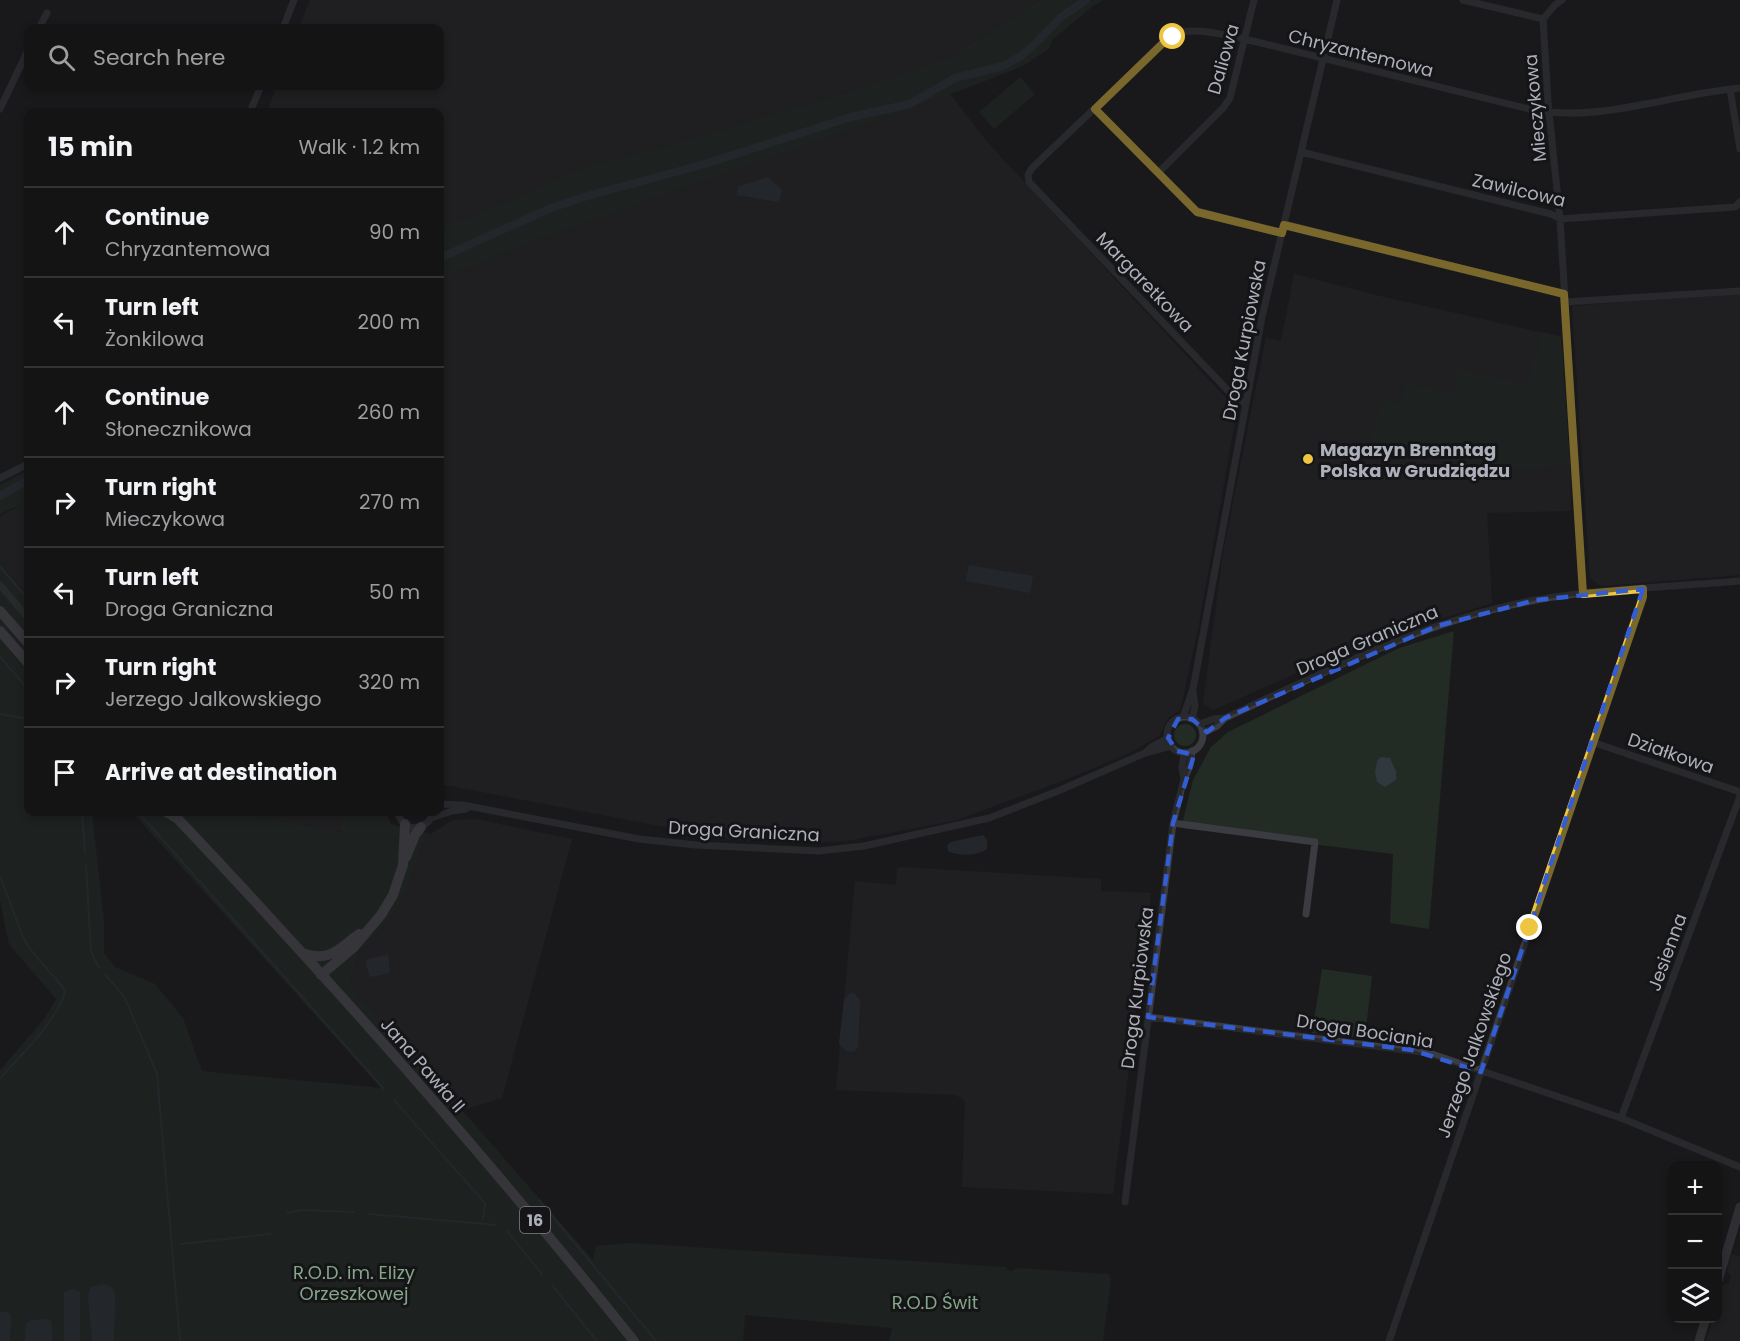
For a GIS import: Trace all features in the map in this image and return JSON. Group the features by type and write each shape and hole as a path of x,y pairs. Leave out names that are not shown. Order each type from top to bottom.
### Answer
{"main road":[{"path":"0,611 24,638"},
{"path":"0,631 24,658"},
{"name":"Jana Pawła II","path":"177,816 302,953 490,1167 634,1341"},
{"path":"403,865 405,824"},
{"path":"321,975 353,948 393,895 415,835 421,827"},
{"path":"302,953 314,957 325,957 372,925"}],"street":[{"path":"285,24 294,0"},
{"name":"Daliowa","path":"1159,172 1224,108 1230,98 1254,0"},
{"name":"Droga Kurpiowska","path":"1183,717 1193,689 1262,317 1337,0"},
{"path":"1463,0 1543,19 1562,0"},
{"path":"41,24 46,13"},
{"name":"Mieczykowa","path":"1543,19 1548,102 1560,219 1583,594"},
{"name":"Chryzantemowa","path":"1028,175 1032,168 1162,44 1183,32 1201,32 1245,39 1529,109 1550,112 1596,111 1740,88"},
{"path":"0,109 3,96 24,57"},
{"path":"1730,89 1740,149"},
{"path":"252,108 259,90"},
{"path":"1095,109 1197,212 1283,229 1564,294"},
{"name":"Zawilcowa","path":"1301,152 1551,214 1560,219 1737,204"},
{"name":"Margaretkowa","path":"1028,175 1029,182 1238,401 1246,403"},
{"path":"1565,303 1740,291"},
{"path":"0,478 24,466"},
{"name":"Droga Graniczna","path":"1199,724 1225,718 1419,632 1461,618 1516,605 1583,594 1740,581"},
{"path":"0,585 24,613"},
{"name":"Jerzego Jalkowskiego","path":"1389,1341 1643,597 1643,589"},
{"name":"Droga Kurpiowska","path":"1192,719 1195,706 1193,689"},
{"path":"1183,717 1192,719 1199,724 1203,733 1200,744 1192,751 1184,753 1172,746 1168,738 1169,727 1183,717"},
{"name":"Droga Graniczna","path":"1203,733 1217,726 1225,718"},
{"name":"Droga Graniczna","path":"1145,753 1168,738"},
{"name":"Działkowa","path":"1593,742 1740,794"},
{"name":"Droga Graniczna","path":"444,804 463,805 668,843 818,851 864,846 980,820 1041,798 1145,753 1172,746"},
{"name":"Droga Kurpiowska","path":"1125,1202 1173,823 1184,779 1190,769 1192,751"},
{"name":"Droga Kurpiowska","path":"1184,753 1182,768 1184,779"},
{"name":"Jesienna","path":"1621,1118 1740,794"},
{"name":"Droga Graniczna","path":"444,813 472,808"},
{"path":"399,816 405,824 415,828 421,827 431,816"},
{"path":"1173,823 1315,842 1306,914"},
{"name":"Droga Bociania","path":"1148,1017 1429,1053 1621,1118 1740,1167"},
{"path":"1722,1269 1740,1207"},
{"path":"1699,1341 1704,1323"}],"highlighted area":[{"path":"1643,589 1481,1072 1412,1050 1148,1017 1173,823 1194,755 1177,751 1168,738 1178,719 1192,719 1207,732 1225,718 1437,626 1536,600"}],"shaded area":[{"path":"310,0 1040,0 948,58 864,87 635,155 590,164 509,201 444,225 444,108 269,108 275,90 444,90 444,24 301,24"},
{"path":"950,94 988,143 1237,410 1198,629 1180,710 1168,718 1159,736 1131,752 1075,776 954,821 846,841 795,843 734,840 444,785 444,277 539,239"},
{"path":"768,177 782,190 779,202 737,195 738,187"},
{"path":"1294,274 1561,337 1571,511 1487,513 1492,603 1405,630 1326,660 1213,710 1203,704 1223,553 1266,338 1281,341"},
{"path":"1740,294 1740,575 1601,586 1590,578 1572,306"},
{"path":"24,503 24,590 0,563 0,516"},
{"path":"969,565 1033,576 1030,593 966,581"},
{"path":"1381,757 1390,758 1396,771 1396,780 1385,787 1377,782 1375,773 1377,761"},
{"path":"252,816 344,816 342,832"},
{"path":"475,819 572,839 502,1098 462,1110 349,984 360,951 388,921 406,892 422,844 431,834 453,820"},
{"path":"983,835 987,840 987,849 983,851 957,854 948,851 947,845 951,842"},
{"path":"897,868 1101,879 1101,891 1151,893 1113,1194 962,1187 965,1101 956,1095 836,1090 855,881 896,885"},
{"path":"388,955 390,973 370,977 366,964 367,959"},
{"path":"850,993 854,993 860,1000 858,1047 853,1052 847,1051 839,1044 844,999"},
{"path":"1732,1254 1740,1256 1740,1341 1706,1341 1712,1323 1722,1323 1722,1286 1729,1283 1731,1276 1727,1271"},
{"path":"105,1284 113,1288 115,1295 114,1341 92,1341 88,1296 90,1287"},
{"path":"73,1289 80,1292 80,1341 64,1341 64,1292"},
{"path":"0,1312 8,1312 11,1316 10,1341 0,1341"},
{"path":"48,1319 52,1322 52,1341 25,1341 26,1324 31,1320"}],"green space":[{"path":"1040,0 1104,0 1093,6 1053,39 1049,49 1023,66 962,90 539,239 444,277 444,225 509,201 590,164 635,155 864,87 948,58"},
{"path":"1020,77 1035,94 994,129 979,112"},
{"path":"1542,332 1561,337 1570,464 1499,472 1370,440 1383,400 1401,404 1406,384 1452,393 1460,370 1527,385"},
{"path":"24,472 24,503 0,514 0,485"},
{"path":"0,563 24,590 24,816 92,816 104,921 104,953 115,967 155,984 183,1018 202,1071 381,1088 136,816 253,816 341,832 344,816 388,816 391,824 431,834 422,844 406,892 388,921 360,951 349,984 593,1260 596,1246 629,1243 1007,1267 1007,1270 1013,1271 1016,1268 1108,1274 1111,1279 1103,1341 889,1341 892,1328 745,1315 743,1341 0,1341 0,1070 45,1018 56,999 9,944 0,901"},
{"path":"1454,631 1429,929 1390,923 1393,854 1181,828 1193,780 1211,747 1228,732 1399,648"},
{"path":"1185,724 1193,727 1196,735 1193,743 1185,746 1177,743 1174,735 1177,727"},
{"path":"1322,969 1372,976 1365,1038 1312,1033"}],"waterway":[{"path":"444,256 551,208 587,196 705,164 851,117 910,104 955,78 1003,66 1021,56 1060,18 1086,0"},
{"path":"0,496 24,482"},
{"path":"0,567 24,594"},
{"path":"0,657 24,684"},
{"path":"0,714 24,718"},
{"path":"82,816 85,853"},
{"path":"142,816 384,1089"},
{"path":"86,865 91,952 99,968"},
{"path":"0,876 23,937 30,949 65,990 48,1024 0,1078"},
{"path":"105,974 125,998 157,1074 180,1341"},
{"path":"394,1100 485,1203 483,1218"},
{"path":"539,1200 656,1341"},
{"path":"287,1213 301,1210 354,1212"},
{"path":"369,1214 496,1225"},
{"path":"507,1231 542,1274"},
{"path":"181,1244 270,1234"},
{"path":"552,1285 597,1341"}],"place":[{"name":"Magazyn Brenntag Polska w Grudziądzu","path":"1308,459"}],"route":[{"path":"1173,37 1162,44 1095,109 1197,212 1282,233 1284,225 1564,294 1583,594 1643,589 1643,597 1530,928"}],"park label":[{"name":"R.O.D. im. Elizy Orzeszkowej","path":"354,1282"},
{"name":"R.O.D Świt","path":"935,1302"}]}
